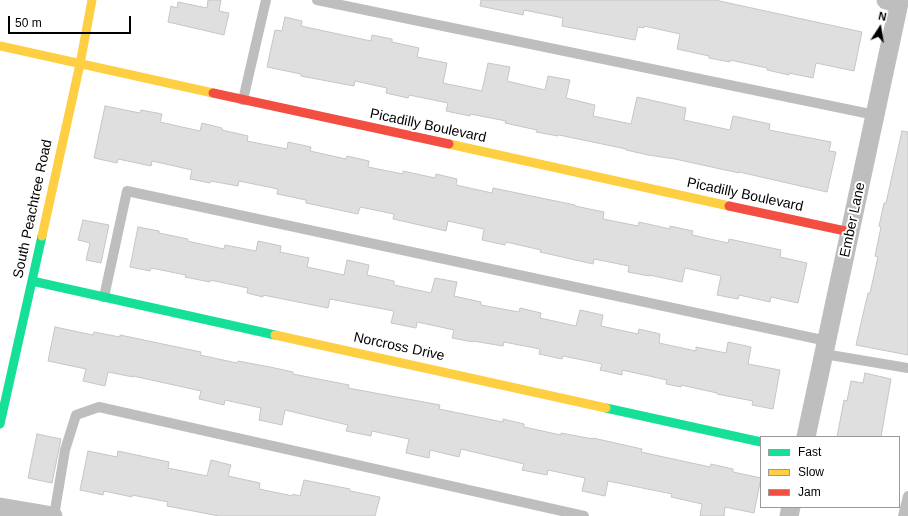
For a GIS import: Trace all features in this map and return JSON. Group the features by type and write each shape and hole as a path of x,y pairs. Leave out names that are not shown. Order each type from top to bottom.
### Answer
{"street":[{"name":"South Peachtree Road","path":"0,424 80,64 92,0"},
{"name":"Ember Lane","path":"806,436 875,115 896,1"},
{"name":"Picadilly Boulevard","path":"0,46 850,232"},
{"name":"Norcross Drive","path":"32,281 760,442"},
{"path":"0,507 53,516"}],"lane":[{"path":"244,100 266,0"},
{"path":"317,0 875,115"},
{"path":"104,297 127,191 825,347 908,368"},
{"path":"53,516 64,450 76,416 99,407 584,516"},
{"path":"903,516 908,496"}],"building":[{"path":"208,0 221,0 219,11 229,13 224,35 168,22 171,6 177,8 178,2 207,8"},
{"path":"481,0 715,0 862,32 854,71 816,63 813,78 789,73 789,75 767,70 767,68 730,60 730,62 709,58 709,56 677,49 680,34 644,26 644,28 638,27 635,40 562,26 563,18 524,10 523,15 480,6"},
{"path":"285,17 302,21 301,26 371,41 372,35 392,39 392,42 419,48 417,57 447,63 443,83 482,91 488,63 510,67 507,81 545,90 548,76 570,80 566,98 595,105 593,116 631,124 637,97 686,108 684,120 730,130 733,116 770,124 769,130 831,142 829,151 836,152 827,192 739,172 648,155 559,135 536,132 537,130 505,123 506,121 446,111 448,103 409,95 408,98 386,93 387,88 355,81 354,86 301,76 301,74 267,67 275,30 282,31"},
{"path":"105,106 140,113 141,110 162,114 160,122 200,131 202,123 222,128 222,130 248,136 247,141 287,149 288,142 311,147 310,151 346,159 347,156 369,161 368,167 403,174 403,171 435,178 436,174 457,179 456,185 492,193 493,188 575,205 604,212 603,219 638,226 639,222 670,229 670,226 693,231 692,235 728,243 729,239 781,250 780,257 807,263 798,303 771,297 770,302 739,295 738,299 717,295 721,276 685,268 682,282 649,276 628,272 629,266 594,259 593,264 540,252 541,250 506,242 505,245 482,240 484,229 448,221 446,231 393,219 394,214 360,207 358,214 306,203 306,200 277,194 278,189 239,181 238,186 190,179 192,170 152,161 151,166 118,159 117,163 94,158"},
{"path":"902,131 908,132 908,355 856,345 878,257 875,256 881,227 879,226 884,203 886,203"},
{"path":"83,220 109,225 101,263 86,260 90,243 78,240"},
{"path":"138,227 188,239 187,241 224,249 225,245 256,251 258,241 281,246 280,252 309,258 307,267 344,275 347,260 369,265 367,275 394,281 394,285 431,293 435,278 457,282 454,296 481,302 481,305 519,312 520,308 541,313 540,318 576,326 580,310 603,315 601,326 638,334 639,329 660,334 659,343 696,351 696,347 726,353 728,342 751,347 748,364 780,370 773,409 752,405 753,401 681,385 681,387 666,384 667,380 622,370 622,375 600,370 602,364 563,356 562,359 539,354 540,349 504,342 503,346 452,338 454,330 417,322 416,328 391,323 394,311 330,299 328,308 263,295 263,297 247,293 248,288 210,280 210,282 185,277 186,275 151,268 150,271 130,267"},
{"path":"55,327 93,335 94,332 120,337 120,335 201,352 200,355 237,363 238,361 270,367 293,372 293,374 349,385 348,388 440,405 439,409 503,422 503,419 524,424 524,427 561,435 561,433 593,438 642,449 641,452 710,467 711,464 733,469 733,472 760,478 760,483 754,513 725,507 724,516 700,516 702,504 671,497 672,494 608,481 605,496 582,491 585,478 548,470 547,475 522,470 524,464 461,449 459,457 430,450 429,458 406,453 409,439 372,431 371,436 346,431 348,425 285,410 282,425 259,420 261,408 225,400 224,405 199,399 201,391 108,372 105,386 83,381 86,369 48,361"},
{"path":"865,373 891,379 881,436 837,436 844,400 847,401 851,381 863,383"},
{"path":"37,434 61,439 52,483 28,478"},
{"path":"88,451 117,457 118,451 169,462 168,468 207,476 211,460 231,465 228,476 260,483 259,489 293,496 293,494 300,496 304,480 350,489 350,491 380,497 375,516 219,516 167,506 168,502 132,495 132,497 104,491 103,495 80,490"}],"traffic: fast":[{"path":"0,424 42,236"},
{"path":"32,281 275,335"},
{"path":"606,408 760,442"}],"traffic: slow":[{"path":"42,236 80,64 92,0"},
{"path":"0,46 213,93"},
{"path":"449,144 729,206"},
{"path":"275,335 606,408"}],"traffic: jam":[{"path":"213,93 449,144"},
{"path":"729,206 850,232"}]}
